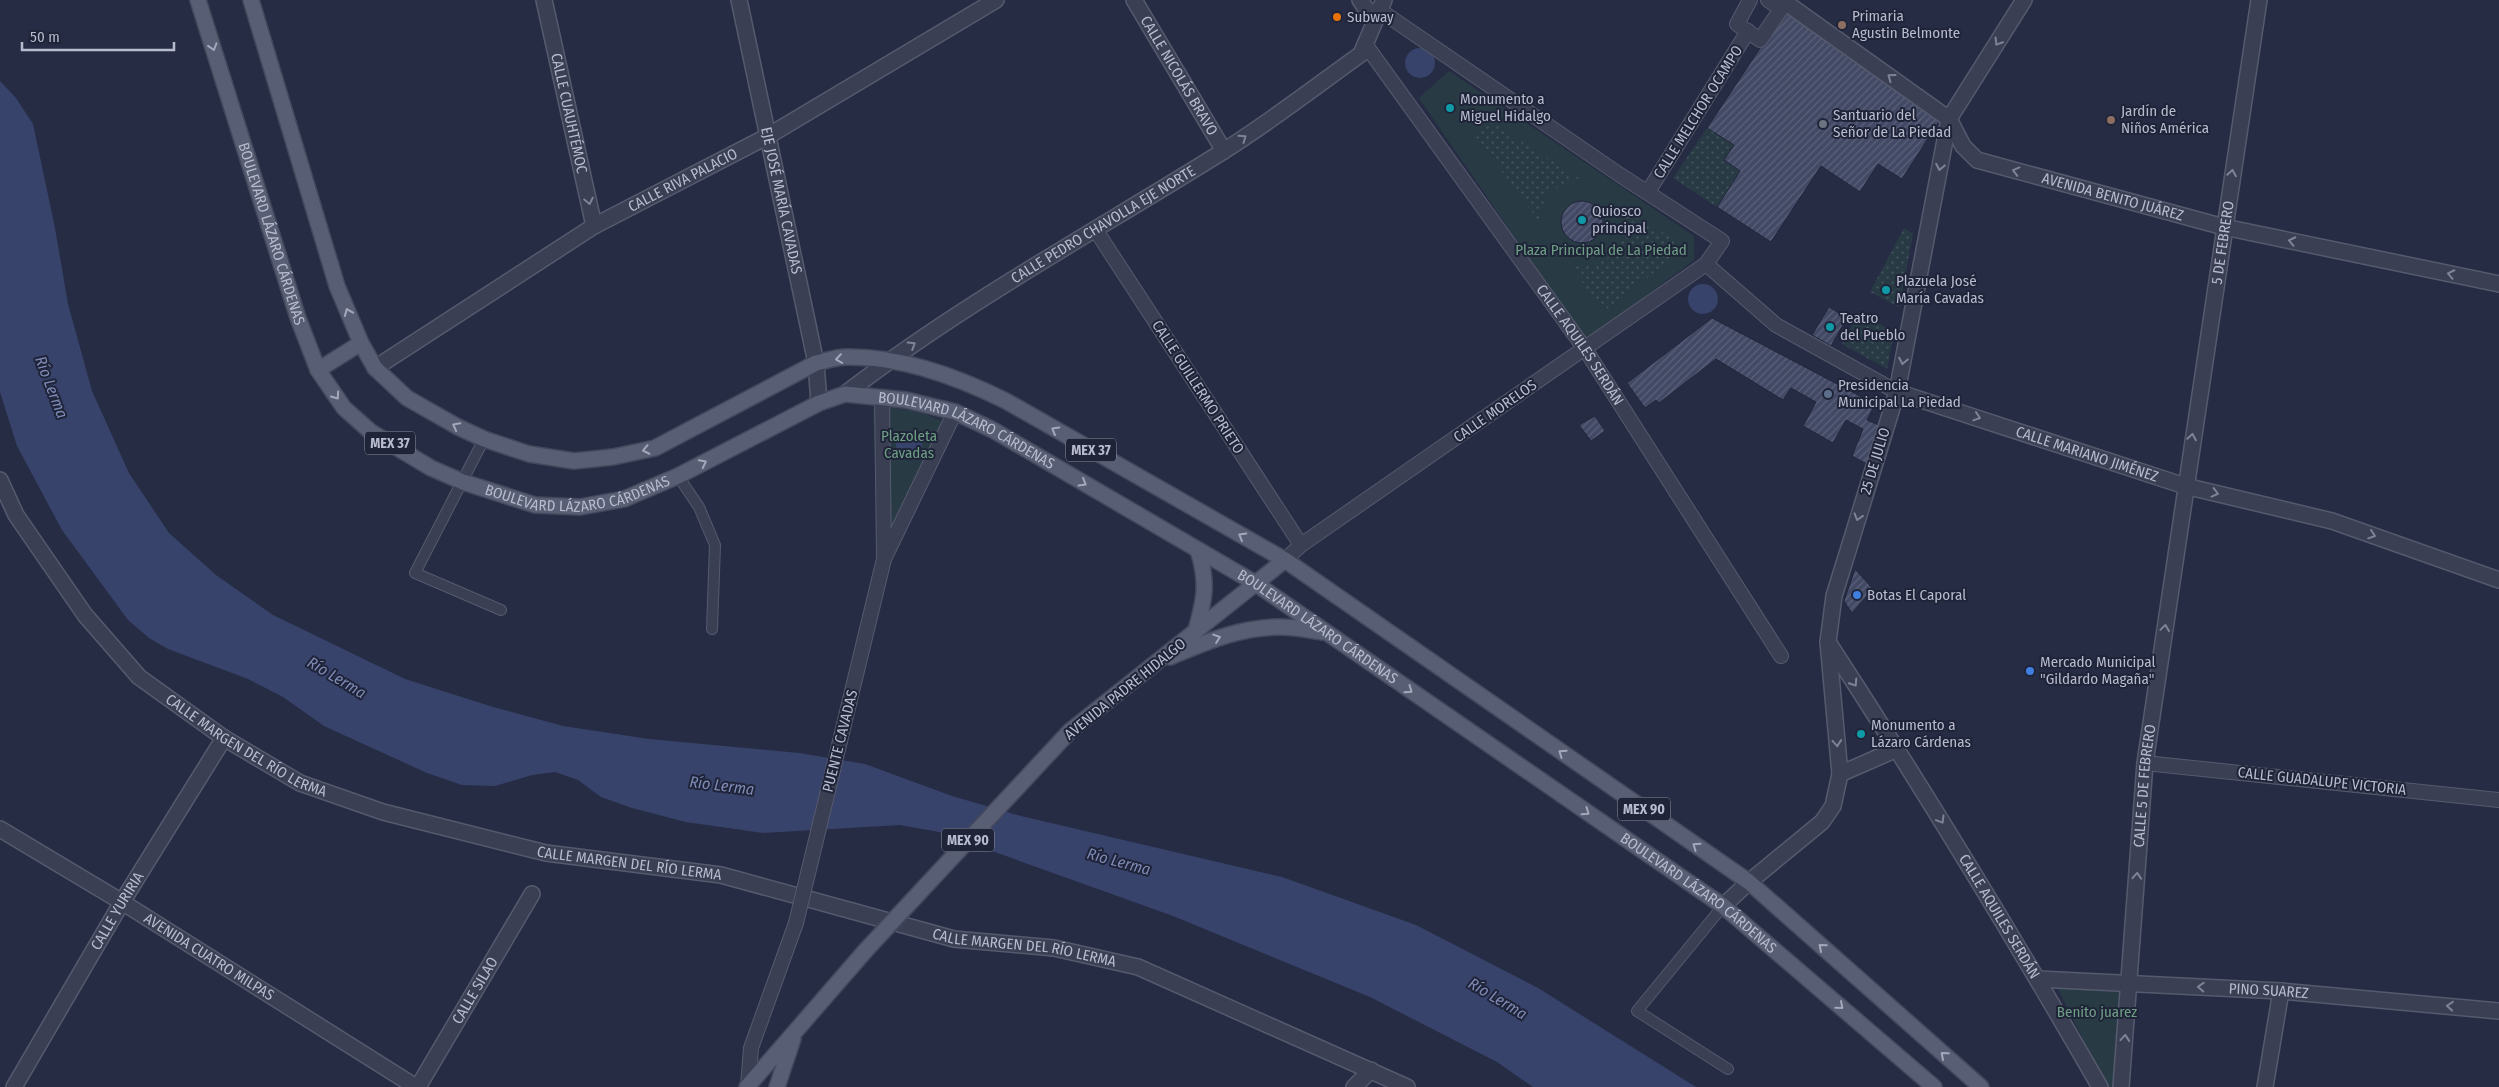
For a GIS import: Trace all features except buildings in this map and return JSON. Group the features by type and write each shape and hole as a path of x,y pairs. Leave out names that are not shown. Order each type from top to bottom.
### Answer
{"main road":[{"name":"BOULEVARD LÁZARO CÁRDENAS","path":"198,0 298,318 318,370 344,408 371,432 431,468 463,482 536,506 580,507 624,500 678,476 819,403 845,394 882,397 955,412 993,430 1255,584 1724,906 1934,1087"},
{"name":"BOULEVARD LÁZARO CÁRDENAS","path":"251,0 337,286 361,342 375,368 407,398 458,427 484,439 529,454 574,461 612,457 655,448 816,363 845,357 888,360 965,381 1006,402 1285,560 1748,882 1981,1087"},
{"path":"318,370 361,342"},
{"path":"1196,630 1205,599 1206,582 1198,550"},
{"name":"AVENIDA PADRE HIDALGO","path":"747,1087 866,950 1070,731 1285,560"},
{"name":"MEX 90","path":"1155,663 1219,637 1249,630 1280,627 1326,632"},
{"name":"AVENIDA PADRE HIDALGO","path":"781,1085 796,1031"}],"street":[{"name":"CALLE CUAUHTÉMOC","path":"544,0 594,226"},
{"name":"EJE JOSÉ MARÍA CAVADAS","path":"740,0 816,363 819,403"},
{"name":"CALLE RIVA PALACIO","path":"375,368 594,226 768,136 996,0"},
{"name":"CALLE NICOLÁS BRAVO","path":"1134,0 1224,151"},
{"path":"1360,0 1378,10 1648,192"},
{"name":"CALLE MELCHOR OCAMPO","path":"1750,0 1737,24 1760,40 1781,9 1768,0"},
{"name":"AVENIDA BENITO JUÁREZ","path":"1782,0 1949,119 1962,146 1977,160 2224,227 2499,284"},
{"path":"1949,119 2024,0"},
{"name":"5 DE FEBRERO","path":"2185,486 2259,0"},
{"path":"1363,49 1378,10"},
{"name":"CALLE MELCHOR OCAMPO","path":"1648,192 1748,31"},
{"name":"CALLE PEDRO CHAVOLLA EJE NORTE","path":"845,394 888,360 1095,229 1224,151 1363,49"},
{"name":"CALLE AQUILES SERDÁN","path":"1363,49 1585,350 1781,656"},
{"name":"25 DE JULIO","path":"1724,906 1748,882 1822,822 1833,806 1840,774 1828,642 1834,596 1897,392 1949,119"},
{"name":"CALLE MORELOS","path":"1285,560 1301,545 1585,350 1706,264 1722,241 1648,192"},
{"name":"CALLE GUILLERMO PRIETO","path":"1095,229 1301,545"},
{"name":"CALLE MARIANO JIMÉNEZ","path":"1706,264 1776,325 1897,392 2185,486 2332,521 2499,580"},
{"path":"882,397 884,560"},
{"path":"884,560 955,412"},
{"name":"CALLE MARGEN DEL RÍO LERMA","path":"0,480 16,514 85,615 139,677 224,738 300,783 383,812 546,853 721,876 954,940 1054,948 1138,967 1407,1087"},
{"name":"CALLE 5 DE FEBRERO","path":"2121,1087 2145,763 2185,486"},
{"name":"PUENTE CAVADAS","path":"747,1087 751,1048 796,923 884,560"},
{"name":"CALLE AQUILES SERDÁN","path":"1828,642 1897,749 2038,979 2100,1087"},
{"name":"CALLE YURIRIA","path":"14,1087 122,902 224,738"},
{"path":"1840,774 1897,749"},
{"name":"CALLE GUADALUPE VICTORIA","path":"2145,763 2499,800"},
{"name":"AVENIDA CUATRO MILPAS","path":"0,829 122,902 417,1087"},
{"name":"CALLE SILAO","path":"417,1087 532,894"},
{"name":"PINO SUAREZ","path":"2038,979 2281,991 2499,1011"},
{"path":"2265,1087 2281,991"},
{"path":"1354,1087 1371,1070"}],"lane":[{"path":"484,439 415,573 501,610"},
{"path":"678,476 699,507 715,546 712,629"},
{"path":"1724,906 1637,1011 1728,1068"}],"green space":[{"name":"Plaza Principal de La Piedad","path":"1449,71 1694,236 1694,260 1586,341 1419,98"},
{"path":"1491,122 1582,180 1564,184 1551,192 1543,205 1540,223 1476,137"},
{"path":"1707,128 1734,145 1724,160 1740,171 1717,207 1673,178"},
{"path":"1624,208 1676,241 1679,253 1604,311 1570,266 1596,263 1614,253 1620,245 1624,234"},
{"path":"1904,228 1913,234 1899,307 1870,292"},
{"path":"1859,312 1894,332 1887,369 1842,344"},
{"name":"Plazoleta Cavadas","path":"893,408 916,411 957,426 879,585 873,410"},
{"name":"Benito juarez","path":"2055,983 2124,989 2114,1087 2107,1087"}],"water":[{"path":"1420,48 1431,52 1435,63 1431,74 1420,78 1409,74 1405,63 1409,52"},
{"name":"Río Lerma","path":"0,81 16,98 33,124 55,228 68,304 92,391 129,473 169,533 216,575 273,615 405,679 493,707 563,726 649,739 799,753 865,764 952,796 1021,816 1282,877 1416,925 1538,988 1696,1087 1533,1087 1497,1062 1370,997 1173,916 939,832 900,825 763,833 686,822 632,808 601,797 578,780 555,772 532,775 495,786 462,785 427,773 324,726 283,697 248,679 168,649 149,638 128,620 62,530 17,446 0,392"},
{"path":"1703,284 1714,288 1718,299 1714,310 1703,314 1692,310 1688,299 1692,288"},
{"path":"909,431 918,435 922,444 918,453 909,457 900,453 896,444 900,435"}],"place":[{"name":"Subway","path":"1337,17"},
{"name":"Primaria Agustin Belmonte","path":"1842,25"},
{"name":"Monumento a Miguel Hidalgo","path":"1450,108"},
{"name":"Jardín de Niños América","path":"2111,120"},
{"name":"Santuario del Señor de La Piedad","path":"1823,124"},
{"name":"Quiosco principal","path":"1582,220"},
{"name":"Plazuela José María Cavadas","path":"1886,290"},
{"name":"Teatro del Pueblo","path":"1830,327"},
{"name":"Presidencia Municipal La Piedad","path":"1828,394"},
{"name":"Botas El Caporal","path":"1857,595"},
{"name":"Mercado Municipal \"Gildardo Magaña\"","path":"2030,671"},
{"name":"Monumento a Lázaro Cárdenas","path":"1861,734"}]}
